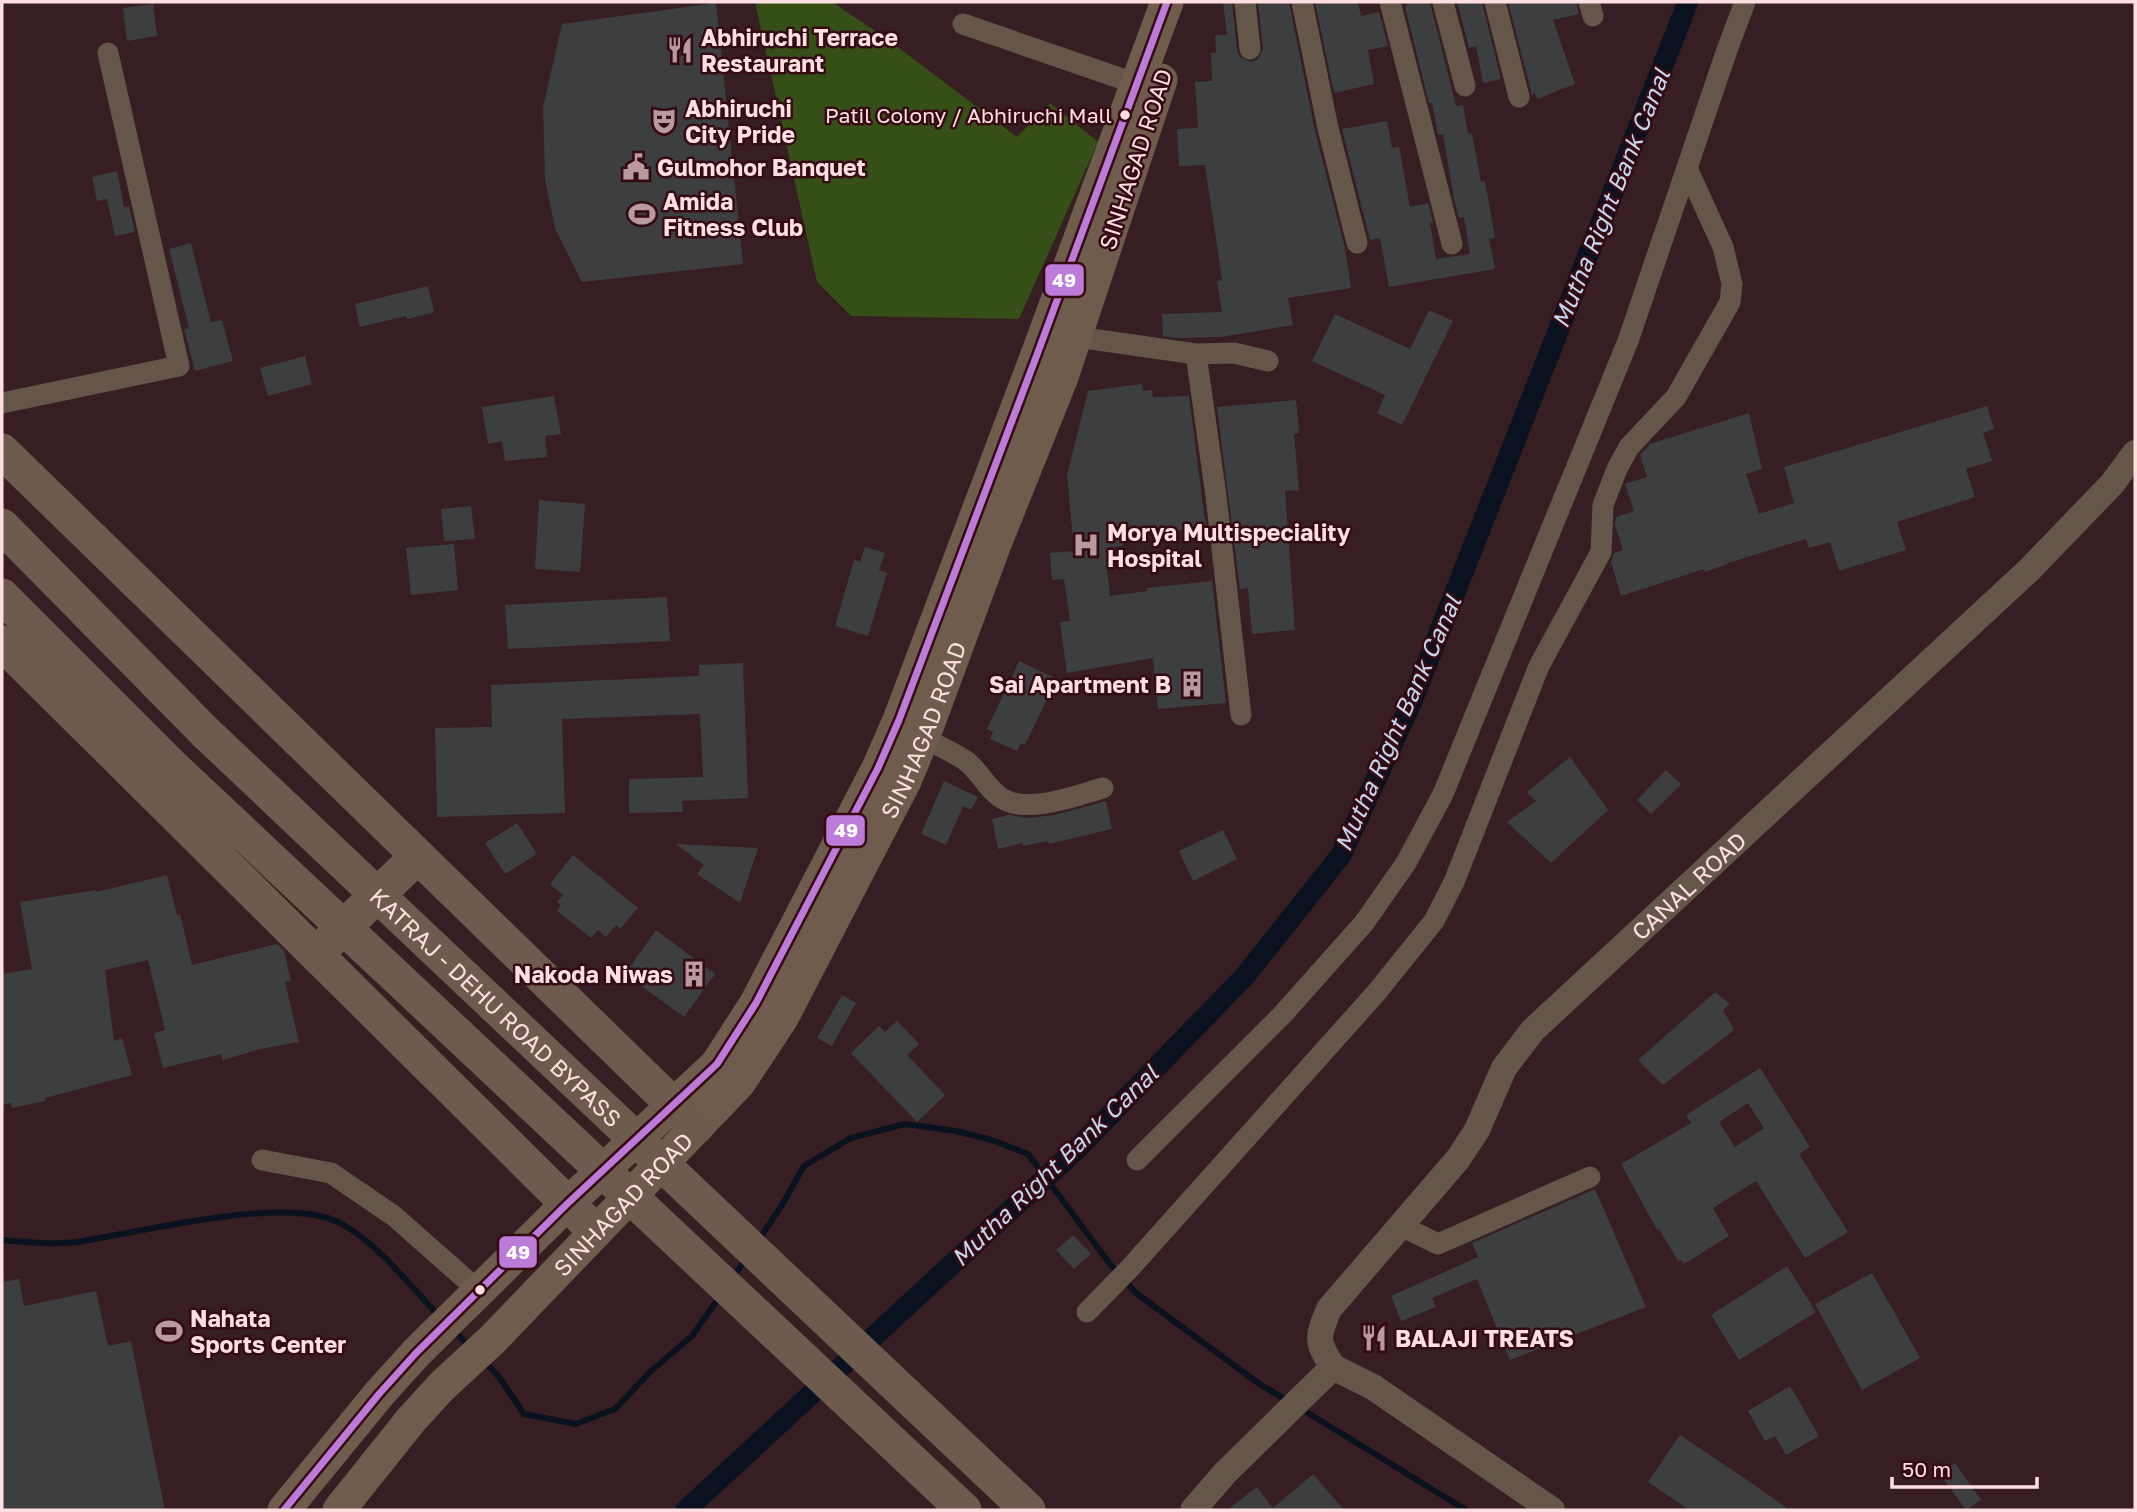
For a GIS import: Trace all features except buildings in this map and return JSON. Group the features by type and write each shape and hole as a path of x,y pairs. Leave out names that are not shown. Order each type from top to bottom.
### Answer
{"highway":[{"path":"2,451 684,1116"},
{"name":"KATRAJ - DEHU ROAD BYPASS","path":"2,526 206,733 1028,1510"},
{"name":"KATRAJ - DEHU ROAD BYPASS","path":"2,596 174,768 964,1510"},
{"path":"2,643 595,1231"},
{"path":"316,955 418,856"}],"main road":[{"name":"SINHAGAD ROAD","path":"339,1510 411,1420 442,1386 492,1339 595,1231 684,1116 756,1003 878,768 899,720 1167,2"},
{"name":"SINHAGAD ROAD","path":"284,1510 416,1353 566,1204 684,1116 739,1083 782,1017 905,781 923,738 1077,337 1188,2"}],"street":[{"path":"1245,2 1250,49"},
{"path":"1302,2 1328,128 1357,243"},
{"path":"1390,2 1452,244"},
{"path":"1443,2 1465,86"},
{"path":"1495,2 1519,97"},
{"path":"1137,1160 1292,1004 1364,923 1406,863 1443,794 1628,341 1745,2"},
{"path":"963,24 1136,85"},
{"path":"2,404 179,366 108,53"},
{"path":"1087,1312 1130,1268 1376,993 1434,921 1454,882 1539,667 1601,551 1604,505 1617,470 1629,447 1676,397 1730,302 1732,284 1723,247 1687,168"},
{"path":"1077,337 1196,354 1234,353 1268,361"},
{"path":"1196,354 1216,496 1241,715"},
{"name":"CANAL ROAD","path":"1333,1367 1319,1347 1321,1327 1329,1309 1458,1159 1477,1130 1503,1068 1533,1030 2029,570 2112,484 2135,453"},
{"path":"923,738 968,762 984,782 1004,800 1020,804 1052,803 1103,788"},
{"path":"262,1160 331,1173 394,1216 471,1301"},
{"path":"1399,1225 1438,1244 1590,1177"},
{"path":"1193,1510 1225,1473 1333,1367 1384,1394 1552,1510"}],"green space":[{"path":"755,2 832,2 887,39 1017,137 1050,103 1098,142 1019,319 851,316 817,282"}],"waterway":[{"name":"Mutha Right Bank Canal","path":"686,1510 1079,1147 1245,976 1341,855 1413,699 1688,2"},
{"path":"758,1241 804,1166 851,1138 905,1124 956,1131 992,1140 1028,1154 1110,1264 1136,1293 1258,1383 1288,1401"},
{"path":"2,1240 67,1243 214,1218 289,1212 320,1216 344,1225 370,1244 440,1317"},
{"path":"732,1279 746,1259"},
{"path":"485,1362 499,1377 524,1414 576,1424 615,1409 651,1371 692,1336 720,1296"},
{"path":"453,1330 470,1347"},
{"path":"1300,1408 1466,1510"}],"transit line":[{"name":"49","path":"284,1510 416,1353 567,1204 717,1064 756,1003 878,768 899,720 1167,2"}],"place":[{"name":"Abhiruchi Terrace Restaurant","path":"680,50"},
{"name":"Patil Colony / Abhiruchi Mall","path":"1125,115"},
{"name":"Abhiruchi City Pride","path":"664,121"},
{"name":"Gulmohor Banquet","path":"636,167"},
{"name":"Amida Fitness Club","path":"642,214"},
{"name":"Morya Multispeciality Hospital","path":"1086,545"},
{"name":"Sai Apartment B","path":"1192,684"},
{"name":"Nakoda Niwas","path":"694,974"},
{"name":"Nahata Sports Center","path":"169,1331"},
{"name":"BALAJI TREATS","path":"1374,1338"}]}
